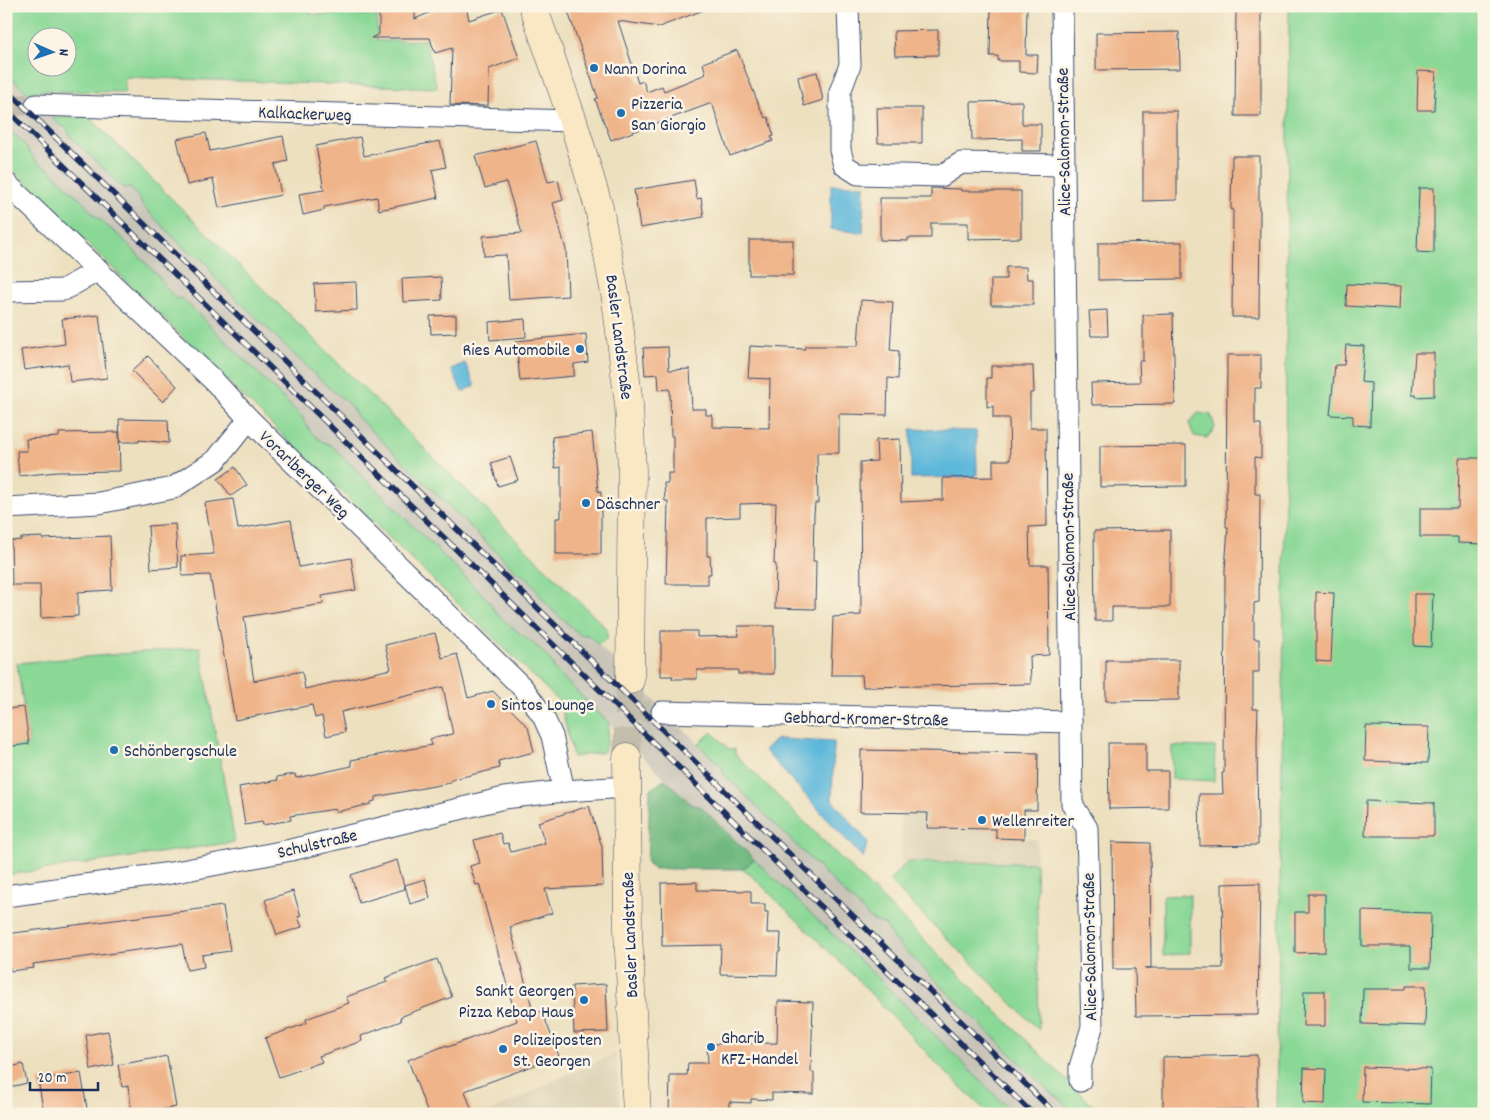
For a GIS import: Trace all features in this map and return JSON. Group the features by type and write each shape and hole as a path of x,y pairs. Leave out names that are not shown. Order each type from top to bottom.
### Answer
{"street":[{"name":"Basler Landstraße","path":"533,6 573,121 599,208 616,299 629,405 632,471 630,680"},
{"path":"848,6 850,65 840,92 840,150 844,165 858,174 941,176 961,163 1064,165"},
{"name":"Alice-Salomon-Straße","path":"1062,6 1072,804 1087,828 1092,1027 1080,1067 1080,1081"},
{"name":"Kalkackerweg","path":"36,105 573,121"},
{"name":"Vorarlberger Weg","path":"6,183 215,382 249,419 523,688 543,716 552,736 564,790"},
{"path":"6,291 63,290 99,270"},
{"path":"6,508 99,503 174,488 216,460 249,419"},
{"name":"Gebhard-Kromer-Straße","path":"662,712 1071,722"},
{"name":"Basler Landstraße","path":"627,757 628,931 636,1114"},
{"name":"Schulstraße","path":"6,896 181,871 291,850 504,798 564,790 627,787"}],"shaded area":[{"path":"6,72 123,188 130,188 139,198 142,205 189,253 198,256 210,267 213,276 330,389 338,394 355,411 358,418 518,573 525,576 538,589 542,598 580,635 588,635 722,767 724,774 873,921 883,922 889,929 892,938 1052,1094 1060,1097 1072,1114 1014,1114 873,973 700,806 692,805 555,670 553,663 521,633 513,630 493,609 489,601 331,446 323,443 304,424 302,417 183,299 176,298 123,239 95,216 49,169 42,167 6,127"},
{"name":"Wellenreiter","path":"901,788 928,789 928,828 997,789 996,838 1037,839 1036,863 901,861"},
{"path":"616,1053 620,1114 487,1114 558,1079"}],"green space":[{"path":"6,6 310,6 310,14 377,15 377,41 425,40 437,88 125,77 125,92 45,91 27,93 6,72"},
{"path":"1289,6 1484,6 1484,1114 1276,1114 1283,703"},
{"path":"51,117 89,117 607,629 607,639 598,645 588,635 580,635 545,603 530,581 518,573 358,418 346,402 330,389 213,276 204,262 189,253 142,205 139,198 130,188 123,188 72,138 65,127 61,126"},
{"path":"6,127 22,142 38,163 49,169 95,216 123,239 160,278 175,298 183,299 302,417 314,434 322,441 331,445 489,601 503,620 543,652 551,661 555,670 609,723 604,752 573,757 560,702 271,424 6,163"},
{"path":"1198,413 1211,415 1215,428 1207,438 1194,436 1189,423"},
{"name":"Schönbergschule","path":"200,647 235,842 6,875 6,747 29,744 17,663"},
{"path":"712,732 729,749 735,749 735,754 1101,1114 1072,1114 1060,1098 1052,1094 892,938 886,926 873,921 724,774 722,767 698,744"},
{"path":"1172,746 1215,747 1214,781 1172,779"},
{"path":"665,779 692,805 700,806 754,859 743,869 654,869 647,863 650,790"},
{"path":"754,859 873,973 1014,1114 989,1114 940,1067 859,981 752,876 743,870"},
{"path":"907,862 1036,863 1039,1030 889,881"},
{"path":"1190,895 1190,953 1163,956 1163,896"}],"water":[{"path":"831,185 864,185 863,233 831,229"},
{"path":"465,363 475,386 462,392 451,369"},
{"path":"911,429 976,431 977,475 972,477 911,478"},
{"path":"777,739 834,742 832,800 868,842 863,858 764,750"}],"building":[{"path":"379,6 415,6 415,19 444,6 466,6 469,20 502,9 519,58 489,69 488,106 450,105 452,48 435,53 430,38 371,38 379,34"},
{"path":"566,6 709,6 709,8 659,27 618,21 638,83 643,81 647,92 662,86 664,91 706,74 703,63 737,50 762,113 765,118 768,117 774,136 771,137 773,141 730,156 712,103 611,140 595,99 598,98"},
{"path":"991,6 1027,6 1026,55 1038,55 1037,73 1019,72 1019,61 998,61 998,56 990,56"},
{"path":"1236,8 1261,8 1261,116 1235,116"},
{"path":"938,30 938,55 895,56 894,31"},
{"path":"1179,32 1180,69 1096,70 1096,33"},
{"path":"1418,71 1436,72 1434,110 1417,110"},
{"path":"817,72 823,100 804,106 798,77"},
{"path":"1022,101 1022,124 1041,124 1041,151 1022,151 1022,139 972,140 971,102"},
{"path":"877,108 922,108 922,143 878,143"},
{"path":"1143,111 1177,111 1177,200 1143,201"},
{"path":"206,133 210,151 283,136 288,161 275,164 281,195 219,208 213,179 187,185 177,139"},
{"path":"360,137 364,156 440,141 446,167 432,170 438,198 379,210 377,197 324,207 324,210 303,215 299,194 324,190 316,146"},
{"path":"536,141 548,182 558,180 563,200 553,203 566,250 568,296 509,300 506,255 484,256 483,236 522,233 506,182 485,188 475,156"},
{"path":"1232,156 1259,156 1259,317 1232,317"},
{"path":"694,180 697,199 701,198 704,217 640,228 634,190"},
{"path":"931,188 961,189 961,191 1021,191 1021,238 968,239 968,223 931,223 931,238 908,238 908,241 880,240 880,198 931,198"},
{"path":"1419,188 1434,188 1434,253 1417,252"},
{"path":"749,240 793,240 793,275 749,275"},
{"path":"1182,242 1182,279 1098,280 1098,243"},
{"path":"1006,267 1026,267 1027,279 1033,279 1033,305 991,305 991,279 1006,279"},
{"path":"441,277 442,300 403,302 402,279"},
{"path":"356,282 357,310 316,312 314,284"},
{"path":"1347,284 1401,286 1400,309 1346,306"},
{"path":"861,300 893,302 890,350 899,351 898,379 888,378 887,415 839,414 839,453 817,453 818,503 815,503 814,514 813,561 816,561 815,609 775,608 776,503 740,504 740,517 707,518 707,556 710,556 711,574 708,574 708,584 666,584 668,501 665,501 664,483 668,483 668,473 673,473 670,389 659,390 658,374 645,375 643,348 668,347 669,370 690,369 692,409 706,409 706,415 712,415 712,427 769,428 770,379 748,378 750,346 805,349 805,346 858,346"},
{"path":"1107,310 1108,336 1091,336 1089,311"},
{"path":"1173,314 1175,404 1092,405 1091,383 1140,382 1139,361 1143,361 1143,315"},
{"path":"99,315 107,378 70,382 68,364 24,370 21,350 65,344 62,319"},
{"path":"456,315 456,333 431,334 430,316"},
{"path":"525,319 526,337 490,340 489,322"},
{"path":"586,334 588,362 574,364 574,376 520,381 516,341"},
{"path":"1346,345 1364,346 1361,382 1371,383 1370,426 1353,425 1353,416 1330,415 1335,365 1344,365"},
{"path":"1415,353 1434,353 1434,396 1416,397 1416,395 1412,395"},
{"path":"1227,355 1261,355 1261,388 1255,388 1255,424 1261,424 1261,458 1255,457 1255,494 1260,494 1259,602 1254,603 1254,639 1259,639 1259,672 1253,672 1253,709 1258,709 1258,845 1200,846 1199,794 1223,794 1225,570 1228,527 1226,527"},
{"path":"148,356 177,386 163,402 132,371"},
{"path":"991,366 1033,366 1034,393 1030,393 1030,428 1046,428 1047,526 1029,527 1030,565 1048,565 1049,655 1030,656 1031,684 863,687 862,675 831,675 833,617 861,615 860,462 877,461 876,440 900,439 901,502 943,500 943,478 993,477 993,460 1010,460 1009,418 993,418 993,406 987,407 987,378 991,378"},
{"path":"119,419 168,420 169,443 139,440 139,442 120,442"},
{"path":"119,432 120,471 57,472 19,476 17,451 27,451 26,439 59,437 59,433"},
{"path":"592,432 598,491 601,492 601,554 556,554 556,518 561,518 561,467 555,468 552,437"},
{"path":"1186,445 1186,486 1100,487 1100,446"},
{"path":"510,457 518,480 498,486 491,463"},
{"path":"1459,458 1484,458 1484,544 1458,543 1458,537 1420,537 1420,508 1458,508"},
{"path":"235,467 247,485 231,496 218,479"},
{"path":"233,499 238,529 291,520 299,567 351,558 356,590 322,596 323,604 244,617 254,681 302,671 305,689 391,669 385,645 435,633 442,658 457,654 468,698 493,691 528,727 534,752 498,761 500,768 454,779 450,783 375,797 375,801 371,802 371,804 336,812 335,809 290,816 291,820 263,825 262,822 245,825 239,787 278,780 277,777 295,774 296,778 352,766 351,760 432,745 430,739 453,734 443,687 341,712 345,732 326,736 322,716 315,718 312,705 235,720 210,575 182,576 181,556 214,554 205,503"},
{"path":"175,524 178,567 151,569 148,526"},
{"path":"1170,530 1170,607 1112,607 1112,621 1095,621 1094,531"},
{"path":"110,536 112,590 78,592 78,616 41,618 40,585 12,585 11,541 21,540 21,538"},
{"path":"1316,592 1334,593 1331,662 1316,661"},
{"path":"1414,594 1433,594 1431,647 1414,646"},
{"path":"738,626 774,626 774,674 738,674 738,670 697,670 697,679 672,679 673,676 661,676 661,631 697,631 697,637 739,636"},
{"path":"1106,660 1179,660 1179,700 1106,701"},
{"path":"24,707 29,744 6,747 6,709"},
{"path":"1366,726 1429,727 1428,763 1365,761"},
{"path":"1108,743 1146,743 1146,771 1168,771 1168,808 1109,809"},
{"path":"861,750 1038,753 1037,810 1024,810 1024,839 996,838 996,829 927,828 928,813 860,812"},
{"path":"1366,801 1434,803 1434,836 1365,836"},
{"path":"589,806 602,847 603,886 545,889 552,913 510,927 534,1014 542,1011 559,1056 465,1091 473,1114 428,1114 408,1060 517,1021 479,884 476,885 470,866 480,863 474,840 500,833 503,844 508,843 511,852 545,843 538,822"},
{"path":"1112,842 1150,843 1151,968 1223,968 1222,884 1260,883 1258,1015 1136,1016 1135,969 1113,969"},
{"path":"397,860 405,889 359,903 351,875"},
{"path":"425,879 430,898 410,904 405,885"},
{"path":"697,882 697,890 751,891 751,904 765,904 765,912 768,912 767,933 781,933 777,975 720,974 721,945 662,946 661,883"},
{"path":"293,891 301,916 298,917 302,927 277,935 265,900"},
{"path":"1308,894 1325,894 1325,952 1295,953 1295,912 1308,912"},
{"path":"223,906 230,951 202,955 204,967 187,970 182,944 33,964 34,968 10,971 10,967 6,968 6,934"},
{"path":"1362,911 1431,913 1430,968 1411,968 1410,946 1362,946"},
{"path":"437,959 452,997 400,1017 401,1021 361,1036 362,1041 319,1056 322,1062 279,1077 265,1038 307,1023 306,1019 349,1003 346,997 387,982 385,978"},
{"path":"606,984 608,1032 574,1033 572,986"},
{"path":"1406,986 1426,986 1425,1026 1362,1024 1363,989 1406,989"},
{"path":"1304,991 1325,991 1325,1026 1303,1026"},
{"path":"778,1001 813,1002 811,1072 814,1072 814,1094 772,1093 772,1100 751,1099 751,1103 729,1102 729,1114 669,1114 670,1075 687,1075 688,1063 708,1063 707,1044 777,1043"},
{"path":"108,1031 114,1065 91,1070 86,1035"},
{"path":"1257,1055 1257,1109 1163,1110 1163,1057"},
{"path":"167,1056 176,1107 142,1114 132,1114 128,1086 122,1087 118,1065"},
{"path":"23,1064 27,1083 6,1088 6,1068"},
{"path":"1363,1067 1431,1069 1430,1104 1362,1102"},
{"path":"1304,1068 1326,1069 1325,1104 1303,1103"},
{"path":"81,1073 88,1114 44,1114 38,1080"}],"tunnel":[{"path":"6,105 36,105"},
{"path":"627,757 630,680"},
{"path":"629,710 662,712"}],"railway":[{"path":"6,89 1056,1114"},
{"path":"6,109 1033,1114"}],"place":[{"name":"Nann Dorina","path":"594,68"},
{"name":"Pizzeria San Giorgio","path":"621,113"},
{"name":"Ries Automobile","path":"580,349"},
{"name":"Däschner","path":"586,503"},
{"name":"Sintos Lounge","path":"491,704"},
{"name":"Schönbergschule","path":"114,750"},
{"name":"Wellenreiter","path":"982,820"},
{"name":"Sankt Georgen Pizza Kebap Haus","path":"584,1000"},
{"name":"Gharib KFZ-Handel","path":"711,1047"},
{"name":"Polizeiposten St. Georgen","path":"503,1049"}]}
